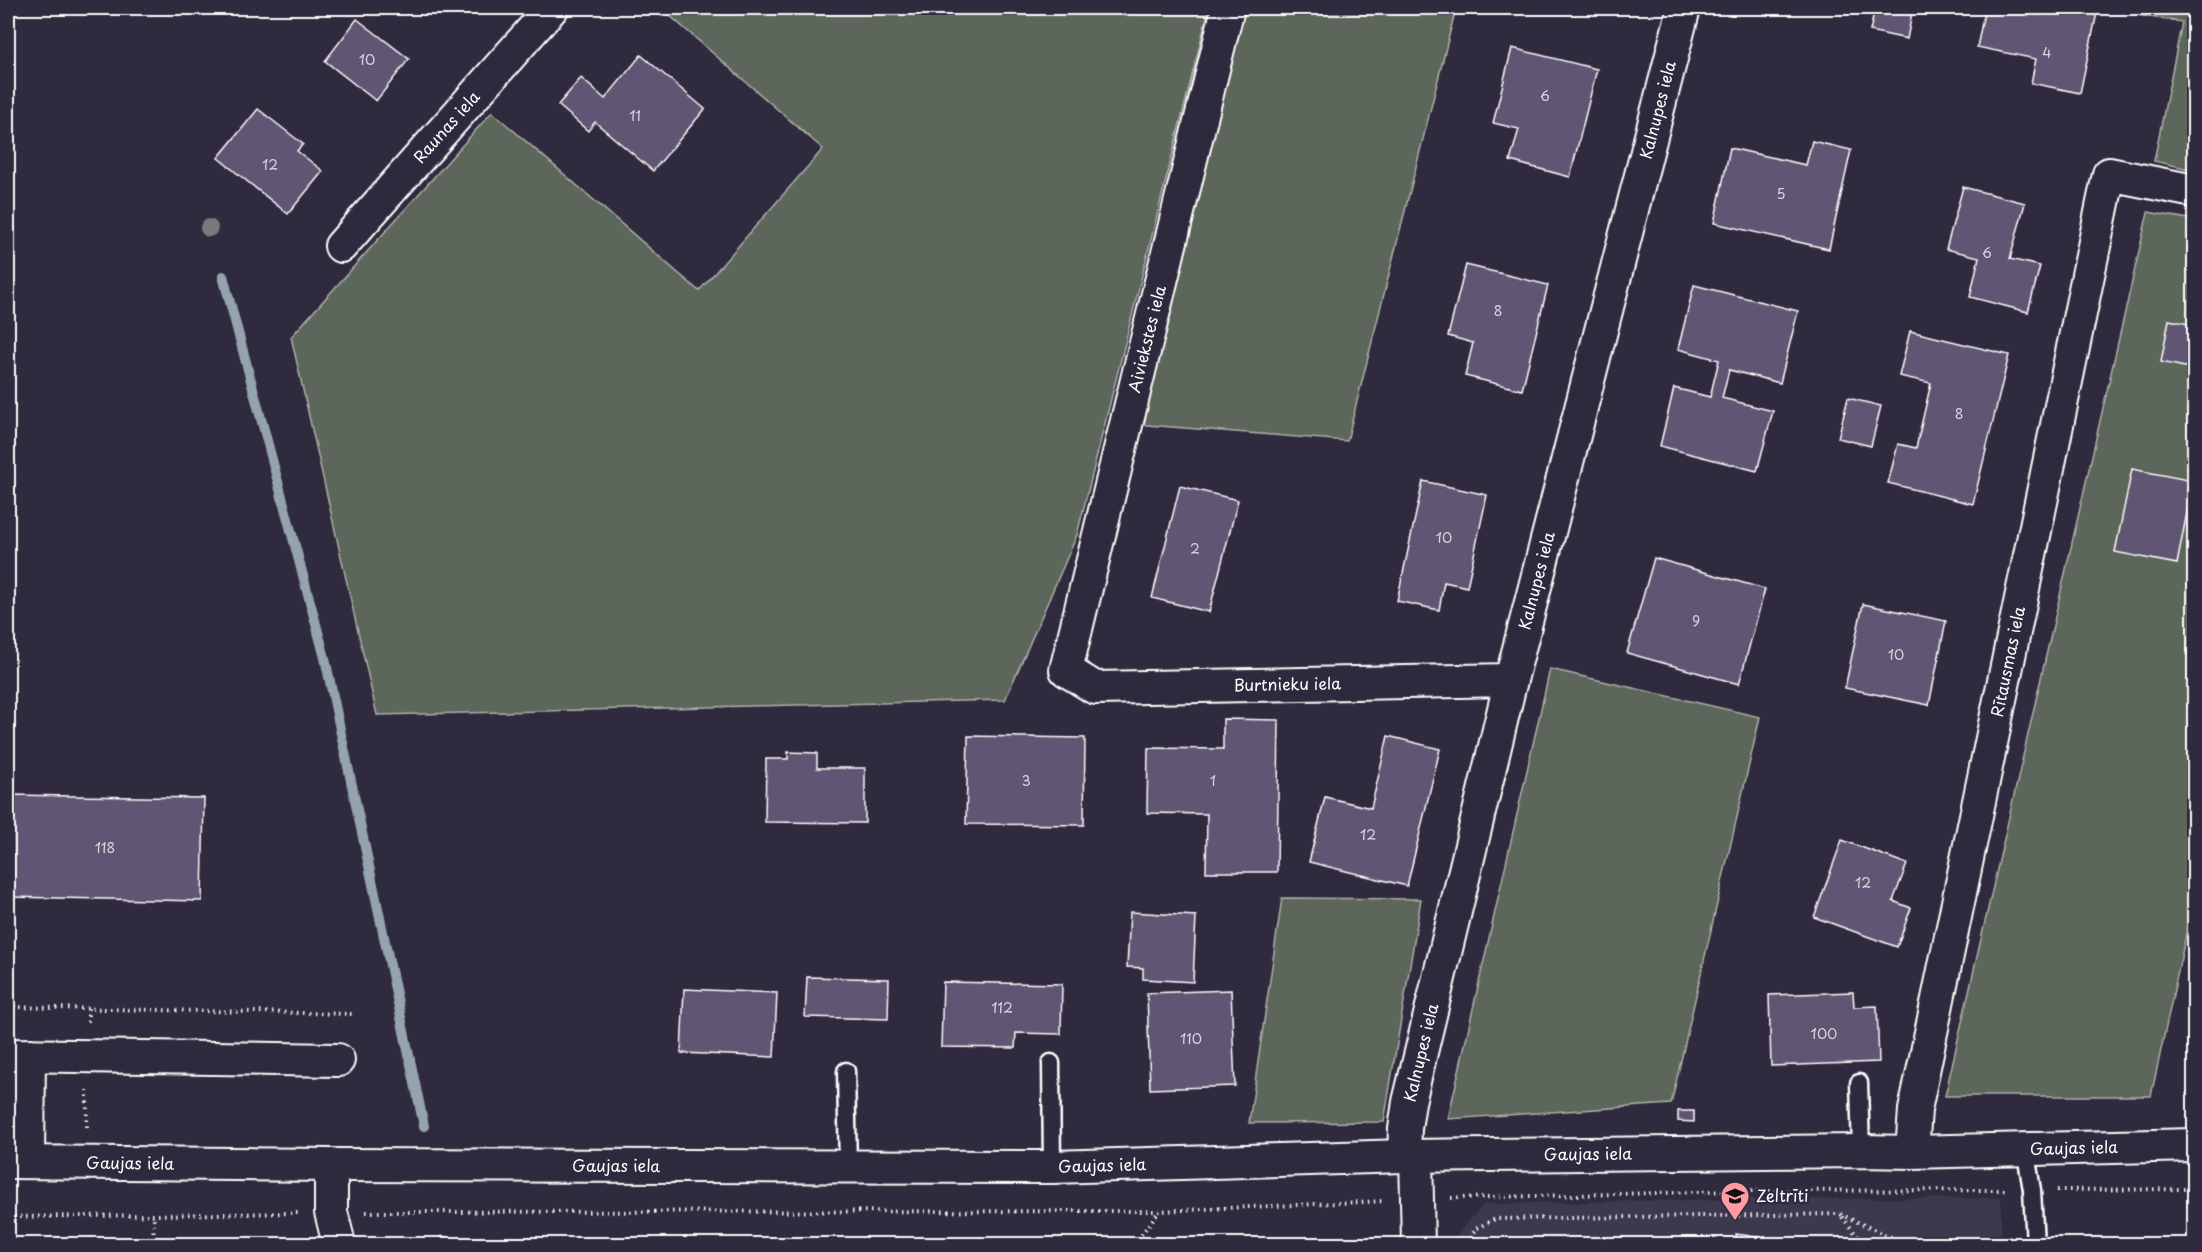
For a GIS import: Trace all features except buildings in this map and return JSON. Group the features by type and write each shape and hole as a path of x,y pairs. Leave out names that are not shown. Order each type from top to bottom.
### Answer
{"street":[{"name":"Raunas iela","path":"341,246 552,8"},
{"name":"Aiviekstes iela","path":"1066,670 1228,8"},
{"name":"Kalnupes iela","path":"1418,1245 1419,1199 1405,1130 1408,1102 1511,680 1684,8"},
{"name":"Rītausmas iela","path":"1912,1152 1915,1110 2109,174 2194,191"},
{"name":"Burtnieku iela","path":"1066,670 1095,687 1511,680"},
{"path":"18,1162 18,1055 338,1060"},
{"name":"Gaujas iela","path":"18,1162 1052,1167 1410,1156 1912,1152 2194,1145"},
{"path":"331,1165 331,1212 339,1245"}],"lane":[{"path":"1052,1063 1052,1167"},
{"path":"846,1071 848,1167"},
{"path":"1859,1083 1861,1151"},
{"path":"2025,1148 2032,1190 2035,1245"}],"path":[{"path":"8,1007 353,1014"},
{"path":"8,1217 331,1212 1159,1211 1419,1199 1738,1191 2194,1189"},
{"path":"1738,1191 1740,1215"},
{"path":"1134,1245 1159,1211"},
{"path":"1840,1214 1864,1245"},
{"path":"1468,1245 1475,1229 1495,1219 1840,1214 1906,1245"},
{"path":"153,1245 154,1216"}],"shaded area":[{"name":"Zeltrīti","path":"2001,1198 2001,1244 1452,1244 1452,1240 1484,1204 1739,1199"}],"green space":[{"path":"661,8 1209,8 1077,535 1005,700 377,715 291,337 492,112 699,291 823,149"},
{"path":"1241,8 1456,8 1347,441 1135,424"},
{"path":"2138,8 2194,8 2194,170 2154,161 2182,22 2136,15"},
{"path":"2148,212 2194,220 2194,898 2151,1096 1945,1096"},
{"path":"1550,669 1760,717 1671,1104 1448,1119"},
{"path":"1282,898 1421,899 1384,1122 1249,1123"}],"waterway":[{"path":"223,276 325,658 424,1126"},
{"path":"443,1240 444,1244"}],"place":[{"name":"Zeltrīti","path":"1735,1222"}]}
